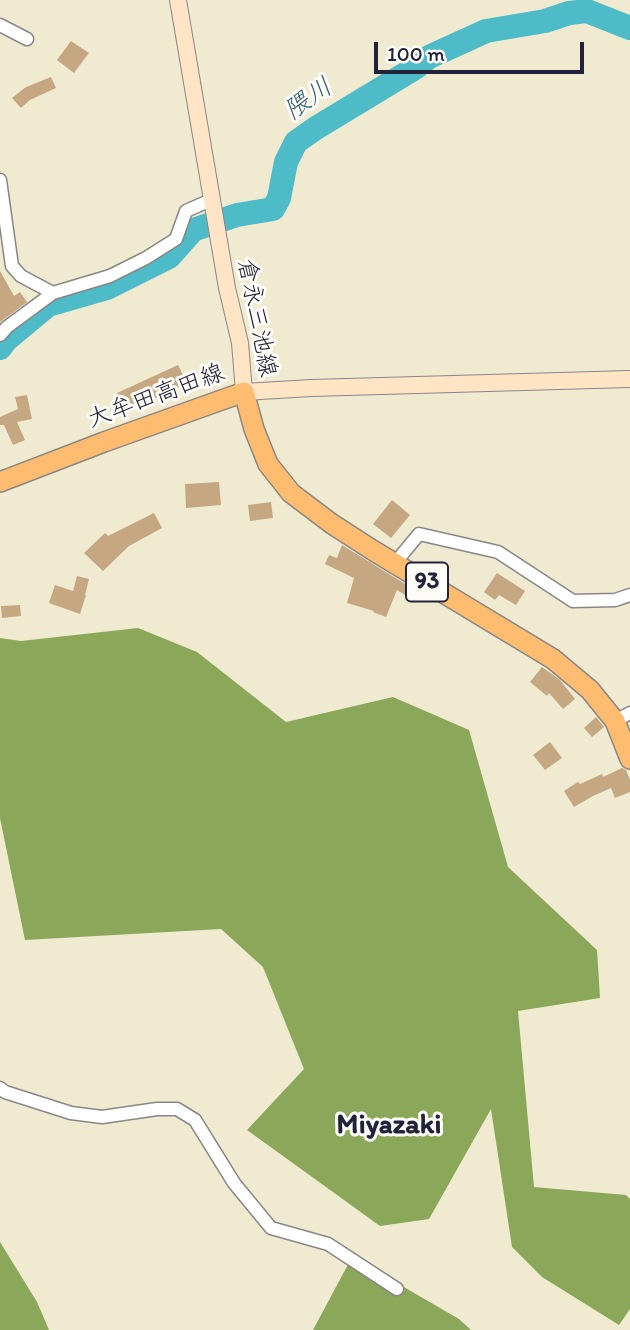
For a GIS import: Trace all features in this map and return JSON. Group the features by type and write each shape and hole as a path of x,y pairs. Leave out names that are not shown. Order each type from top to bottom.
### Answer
{"main road":[{"name":"倉永三池線","path":"178,0 211,200 240,343 244,392 324,387 630,379"},
{"name":"大牟田高田線","path":"0,482 244,392 254,429 268,464 291,493 332,524 552,659 623,717 630,759"}],"street":[{"path":"0,25 27,38"},
{"path":"0,180 12,267 21,276 53,293"},
{"path":"0,335 53,293 110,276 176,239 186,211 211,200"},
{"path":"395,564 419,534 498,552 573,601 615,600 630,595"},
{"path":"0,1088 5,1092 71,1113 102,1117 177,1109 195,1120 234,1183 271,1228 328,1244 397,1289"}],"green space":[{"path":"138,628 197,652 286,722 393,697 469,730 508,867 597,950 600,998 518,1011 534,1187 626,1195 630,1199 630,1309 619,1325 542,1277 512,1247 491,1109 429,1219 380,1226 247,1130 304,1069 263,967 221,929 25,940 0,818 0,638 21,641"},
{"path":"0,1242 37,1302 49,1330 0,1330"},
{"path":"352,1257 459,1319 471,1330 313,1330"}],"building":[{"path":"71,41 89,53 74,73 57,60"},
{"path":"51,77 56,88 30,100 21,108 12,98 26,87"},
{"path":"0,271 14,296 20,292 27,302 0,322"},
{"path":"178,365 187,383 126,412 117,393"},
{"path":"27,395 32,419 17,422 25,440 13,445 4,425 0,425 0,417 18,409 15,397"},
{"path":"219,482 221,505 186,508 185,484"},
{"path":"392,500 410,515 391,538 373,524"},
{"path":"271,502 273,518 250,521 248,505"},
{"path":"154,513 162,528 129,546 103,571 84,553 105,533 108,536"},
{"path":"342,545 410,587 405,595 397,590 386,617 347,603 354,578 325,564 329,555 337,558"},
{"path":"497,573 525,591 516,605 499,595 495,600 484,592"},
{"path":"77,576 89,579 80,614 49,603 55,585 73,591"},
{"path":"20,605 21,616 2,618 1,606"},
{"path":"542,667 560,680 575,699 563,709 549,693 547,696 530,682"},
{"path":"596,717 604,727 592,737 584,728"},
{"path":"550,742 562,758 545,770 533,755"},
{"path":"622,768 626,770 630,780 630,792 615,798 611,788 574,807 564,791 578,782 580,784 602,774 603,777"}],"waterway":[{"name":"隈川","path":"0,348 48,305 107,288 169,257 193,230 237,215 273,209 279,198 286,162 296,142 429,57 486,31 545,21 569,13 587,11 630,28"}],"district":[{"name":"Miyazaki","path":"389,1126"}]}
